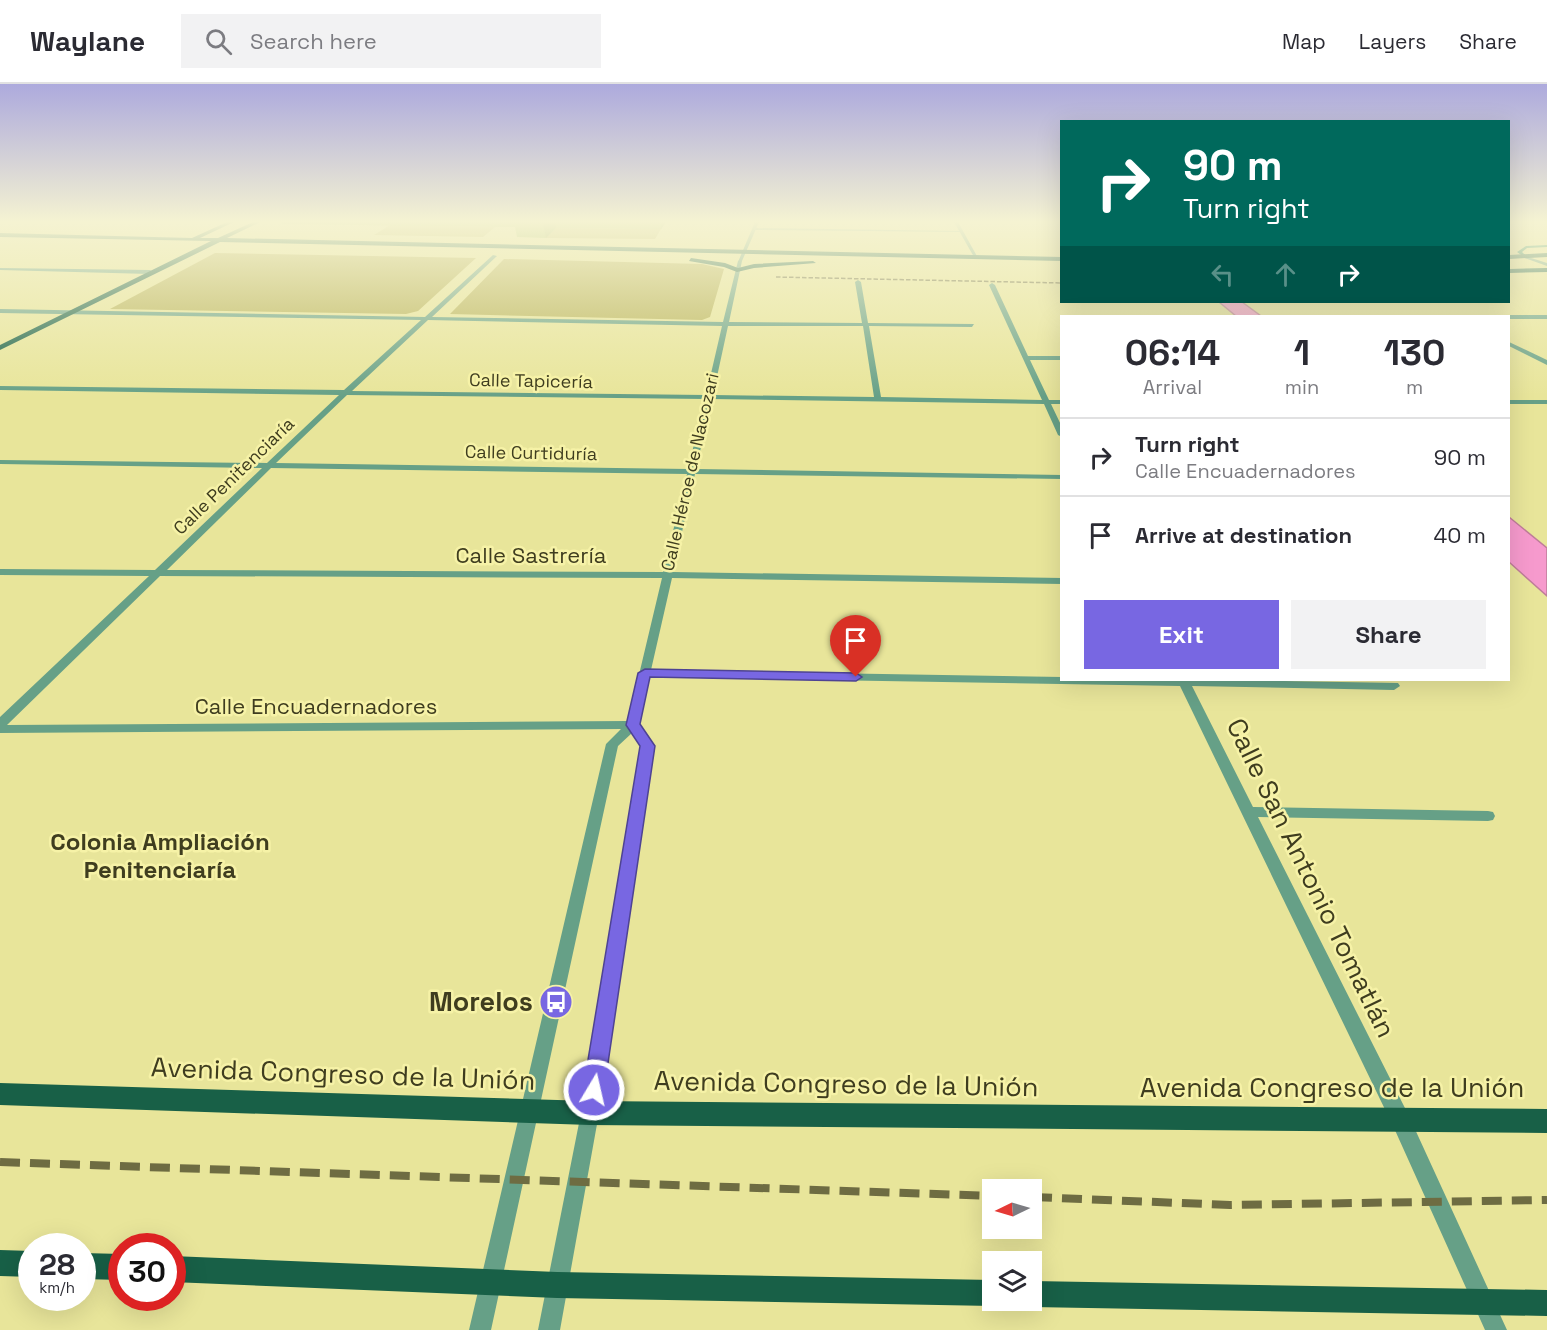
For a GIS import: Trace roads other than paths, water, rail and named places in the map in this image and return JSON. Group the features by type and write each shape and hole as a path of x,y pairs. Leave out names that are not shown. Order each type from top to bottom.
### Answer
{"main road":[{"path":"0,348 134,280"},
{"name":"Avenida Congreso de la Unión","path":"0,1094 590,1113 1547,1121"},
{"path":"0,1263 18,1264"},
{"path":"186,1270 557,1285 982,1293"},
{"path":"1042,1294 1547,1304"}],"street":[{"name":"Calle Penitenciaría","path":"0,724 344,394 469,280"},
{"name":"Calle Héroe de Nacozari","path":"633,725 734,280"},
{"path":"858,282 878,399"},
{"path":"992,285 1060,431"},
{"path":"0,311 724,324 972,325"},
{"path":"1510,317 1547,317"},
{"path":"1510,345 1547,363"},
{"path":"1510,356 1547,356"},
{"path":"1027,358 1060,358"},
{"name":"Calle Tapicería","path":"0,388 1060,402"},
{"path":"1510,402 1547,402"},
{"name":"Calle Curtiduría","path":"0,462 1060,477"},
{"name":"Calle Sastrería","path":"0,572 667,575 1060,581"},
{"path":"645,673 1060,679"},
{"path":"1184,681 1394,687"},
{"name":"Calle San Antonio Tomatlán","path":"1184,681 1401,1121 1496,1330"},
{"path":"480,1330 612,744 633,725 648,746 590,1113 549,1330"},
{"name":"Calle Encuadernadores","path":"0,729 633,725"},
{"path":"1248,812 1488,816"}],"railway":[{"path":"926,280 1060,283"},
{"path":"0,1162 982,1196"},
{"path":"1042,1197 1230,1205 1547,1200"}],"place":[{"name":"Morelos","path":"556,1002"}],"district":[{"name":"Colonia Ampliación Penitenciaría","path":"160,856"}]}
